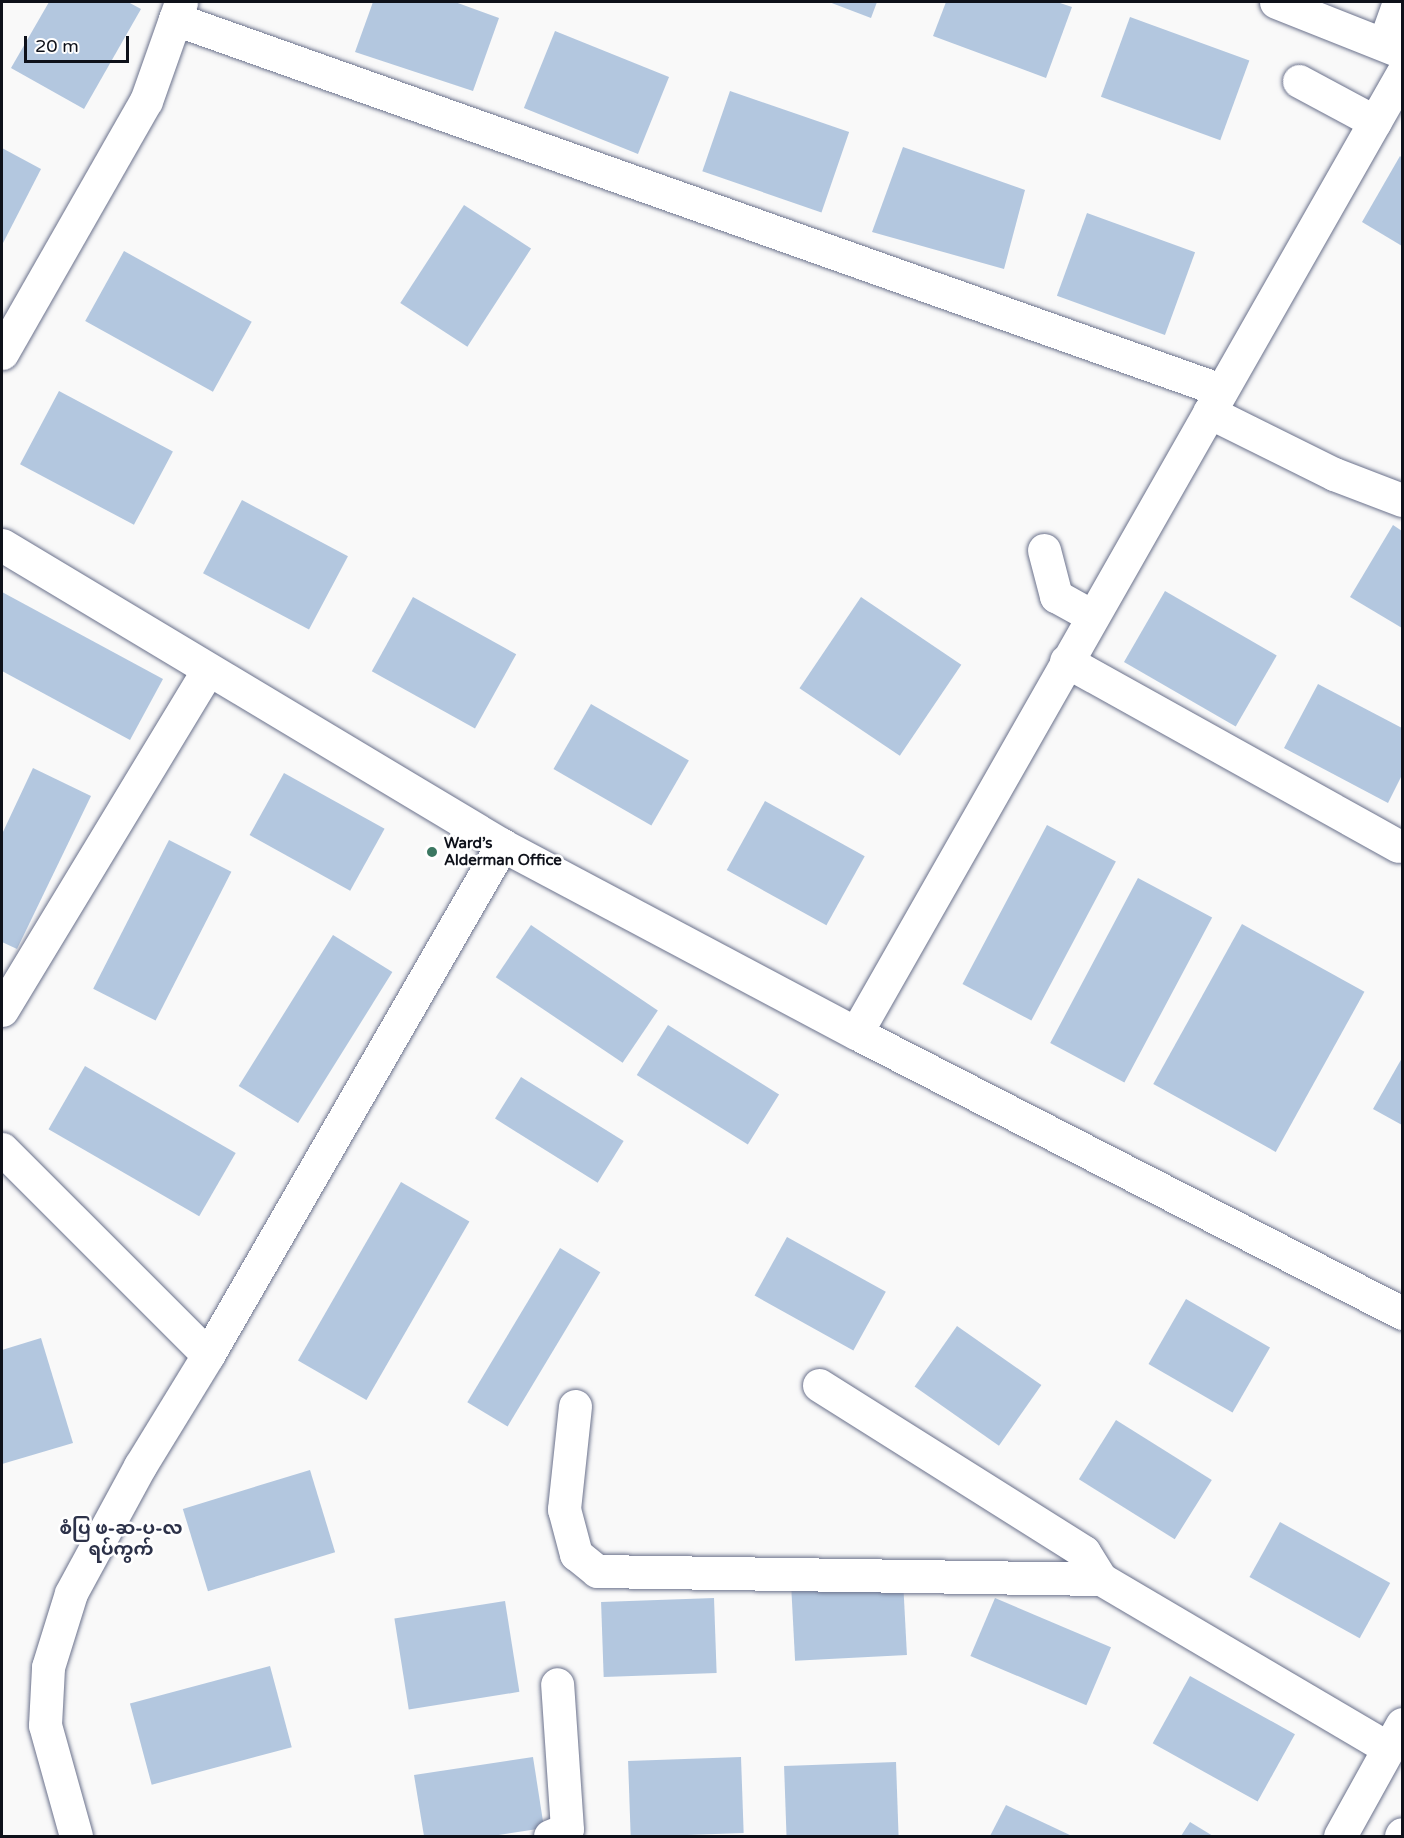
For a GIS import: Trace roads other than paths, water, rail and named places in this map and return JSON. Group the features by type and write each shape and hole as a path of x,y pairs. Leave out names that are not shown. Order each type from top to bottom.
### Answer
{"street":[{"path":"1276,2 1393,48 1401,2"},
{"path":"2,353 146,101 178,10 1215,401 1334,474 1402,500"},
{"path":"856,1033 1402,74"},
{"path":"1299,81 1375,122"},
{"path":"2,545 207,671 502,845 856,1033 1402,1313"},
{"path":"1044,550 1056,596 1092,616"},
{"path":"1066,661 1398,846"},
{"path":"2,1010 207,671"},
{"path":"76,1836 45,1725 48,1667 70,1593 140,1466 208,1355 502,845"},
{"path":"2,1149 208,1355"},
{"path":"819,1385 1084,1552 1101,1579"},
{"path":"575,1406 564,1509 576,1554 597,1571 1101,1579 1395,1736 1340,1836"},
{"path":"550,1836 567,1829 557,1684"}],"place":[{"name":"Ward’s Alderman Office","path":"432,852"}],"district":[{"name":"စံပြ ဖ-ဆ-ပ-လ ရပ်ကွက်","path":"121,1540"}]}
